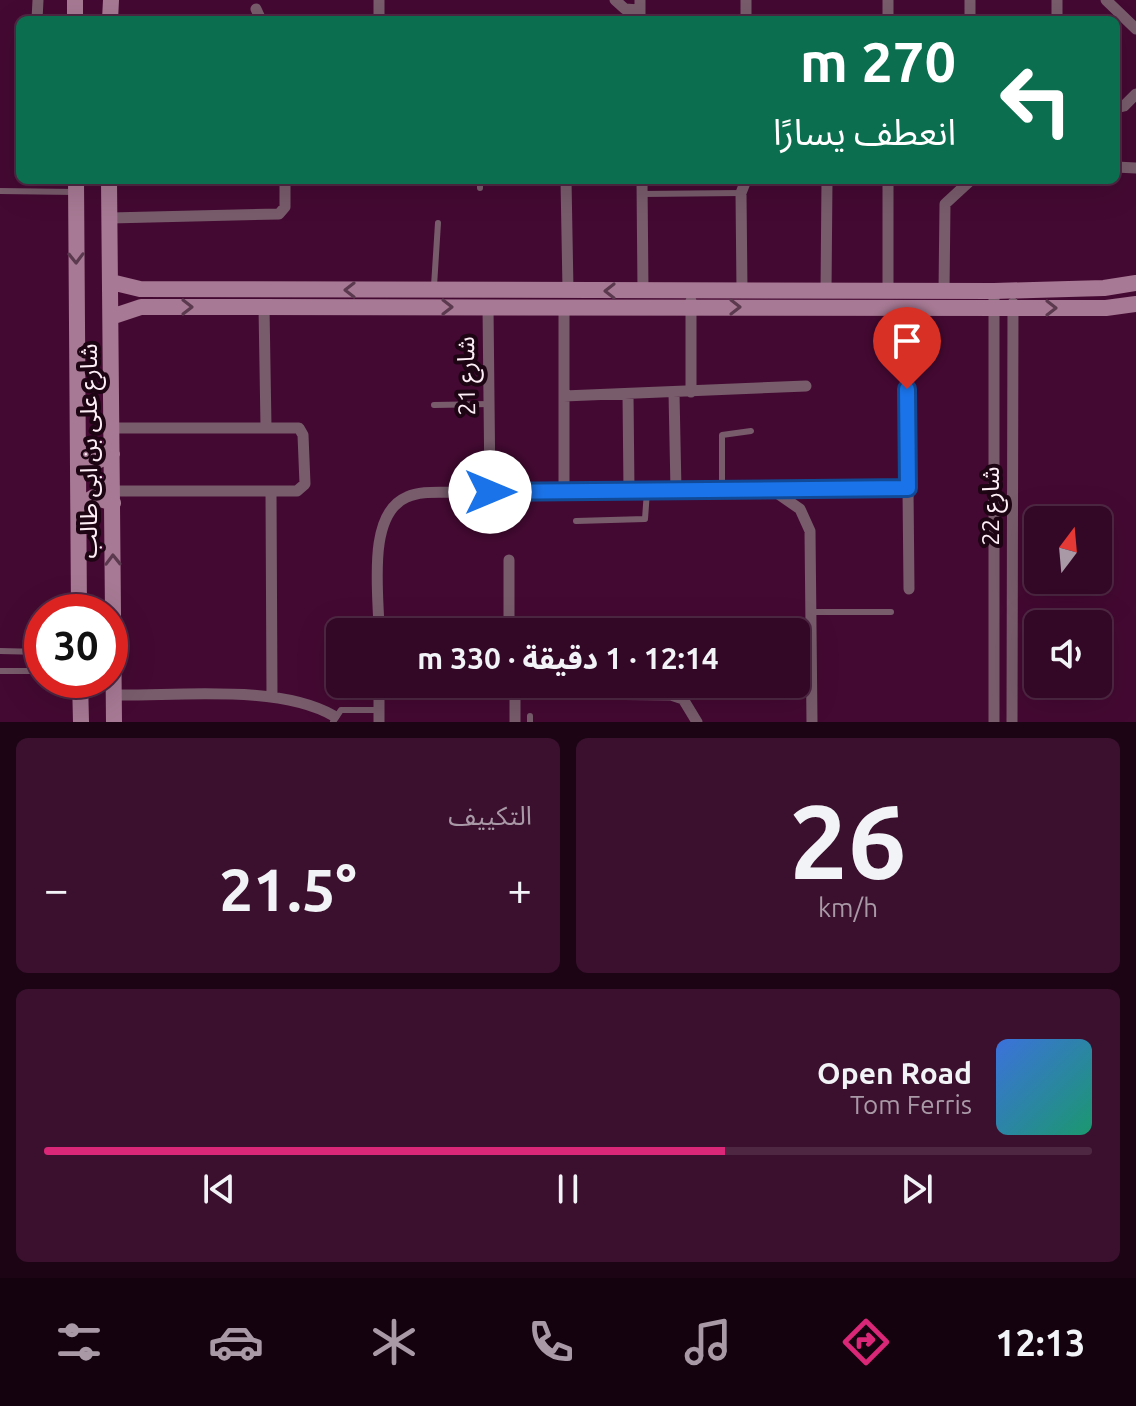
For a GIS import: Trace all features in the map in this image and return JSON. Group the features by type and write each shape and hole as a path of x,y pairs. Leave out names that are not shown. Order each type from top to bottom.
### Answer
{"street":[{"path":"615,0 625,9 640,10"},
{"path":"1106,0 1136,29"},
{"path":"1120,107 1136,94"},
{"name":"شارع على بن ابى طالب","path":"109,184 113,594"},
{"path":"110,218 279,214 285,207 285,184"},
{"path":"564,492 566,184"},
{"path":"642,184 643,291"},
{"path":"742,291 741,193 744,184"},
{"path":"826,292 827,184"},
{"path":"888,184 888,291"},
{"path":"944,291 945,204 967,184"},
{"name":"شارع على بن ابى طالب","path":"76,186 79,594"},
{"path":"111,282 140,289 433,290 563,299 1013,300 1106,308 1136,304"},
{"path":"1013,300 1136,283"},
{"path":"111,317 130,308 488,307 643,291 690,299 742,291 944,291 994,300"},
{"path":"690,299 691,392"},
{"name":"شارع 22","path":"994,300 994,722"},
{"name":"شارع 22","path":"1012,722 1013,300"},
{"path":"264,307 266,427"},
{"name":"شارع 21","path":"488,307 490,492"},
{"path":"564,396 806,386"},
{"path":"907,389 909,589"},
{"path":"674,393 676,490"},
{"path":"628,394 629,491"},
{"path":"79,507 94,497 271,491 303,487 303,435 299,428 112,428"},
{"path":"78,455 93,461 112,454"},
{"path":"379,618 379,537 384,519 393,506 422,493 908,488"},
{"path":"770,489 792,501 810,531 812,722"},
{"path":"271,491 272,697"},
{"path":"994,518 1012,519"},
{"path":"509,560 509,618"},
{"path":"128,695 301,700 334,719"},
{"path":"80,698 81,722"},
{"name":"شارع على بن ابى طالب","path":"114,698 114,722"},
{"path":"512,698 515,722"},
{"path":"680,698 697,722"}],"lane":[{"path":"0,191 76,186"},
{"path":"642,194 741,193"},
{"path":"433,290 438,223"},
{"path":"434,405 489,404"},
{"path":"722,490 722,435 751,431"},
{"path":"576,521 645,519 647,491"},
{"path":"811,612 891,612"},
{"path":"0,651 24,652"},
{"path":"0,671 24,671"},
{"path":"334,719 341,710 379,716"}],"route":[{"path":"490,492 908,488 907,389"}]}
